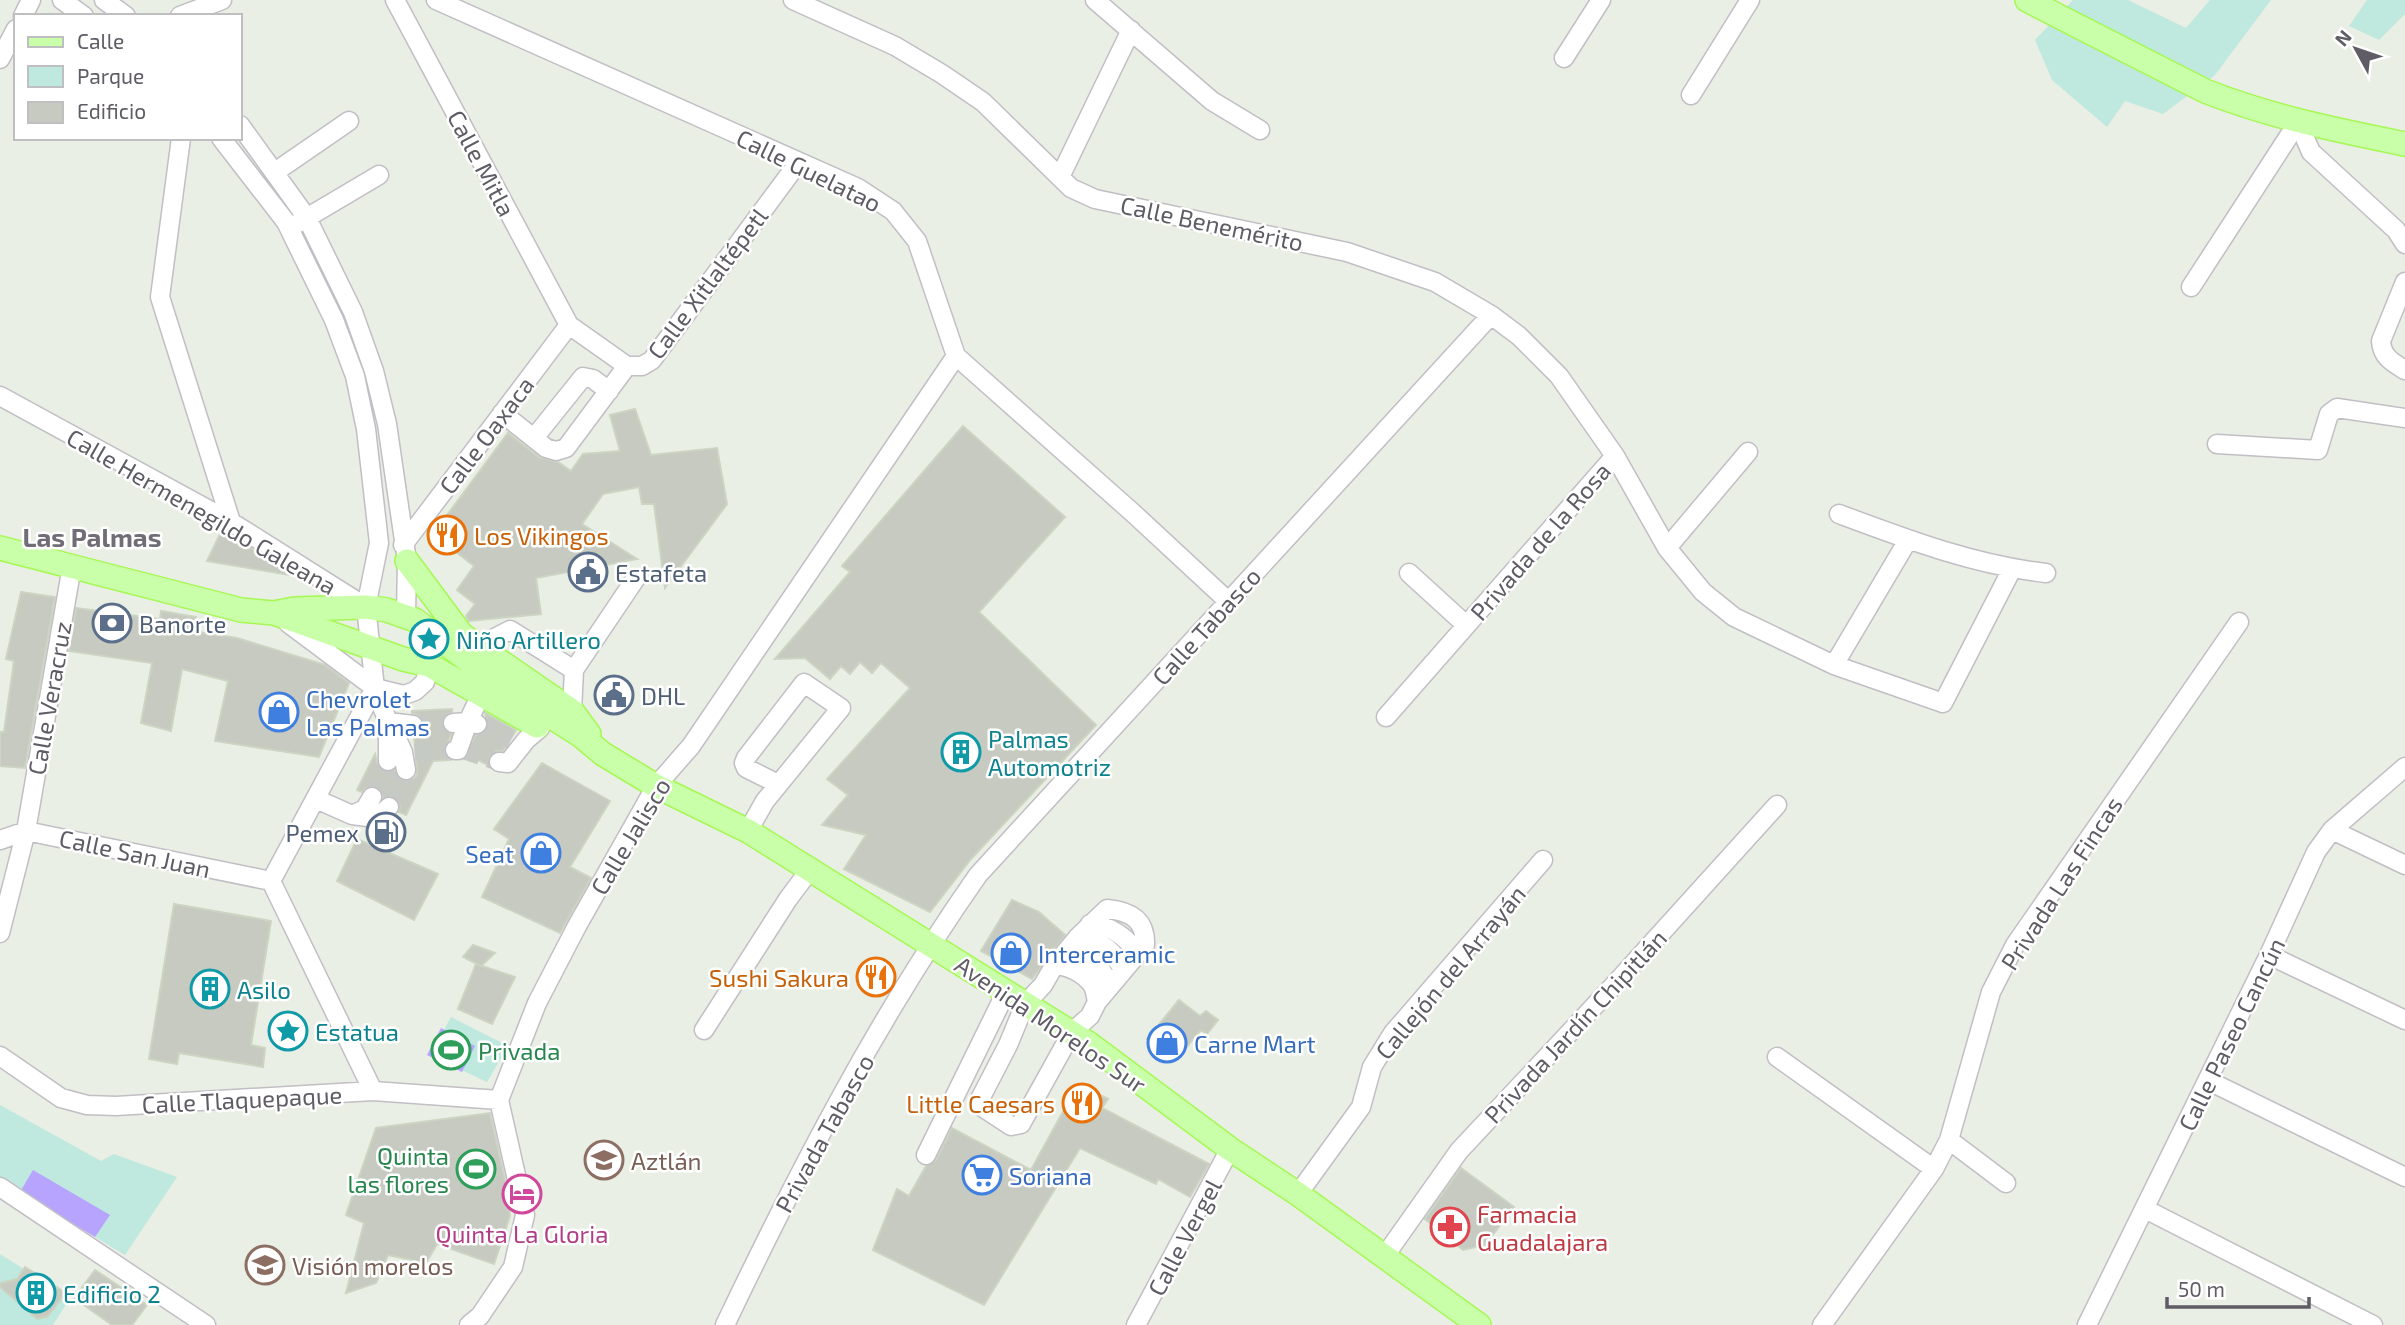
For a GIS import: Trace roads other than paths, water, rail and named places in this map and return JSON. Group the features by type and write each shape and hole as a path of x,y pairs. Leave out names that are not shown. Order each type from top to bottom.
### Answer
{"main road":[{"path":"2027,0 2205,91 2298,122 2405,144"},
{"path":"0,548 241,610 274,613"},
{"path":"405,553 462,635 572,710 603,754"},
{"name":"Avenida Morelos Sur","path":"274,613 294,609 366,607 414,620 498,682 580,735 603,754 656,786 748,831 1072,1032 1230,1149 1298,1194 1479,1325"},
{"name":"Avenida Morelos Sur","path":"274,613 429,665 481,694 526,736 603,754"}],"street":[{"path":"62,0 82,14"},
{"path":"104,0 123,14"},
{"path":"185,14 222,0"},
{"name":"Calle Mitla","path":"395,0 569,325"},
{"name":"Calle Guelatao","path":"436,0 858,188 893,211 917,241 956,356 1229,602"},
{"name":"Calle Benemérito","path":"793,0 895,46 942,74 983,102 1071,188 1095,199 1347,252 1435,282 1491,316 1519,336 1559,376 1615,456 1667,548 1703,592 1734,617 1834,665 1943,703 2012,569"},
{"path":"1095,0 1213,101 1260,130"},
{"path":"1564,58 1601,0"},
{"path":"1691,95 1750,0"},
{"path":"1060,177 1131,30"},
{"path":"0,59 14,33"},
{"path":"275,172 349,121"},
{"path":"2298,122 2311,152 2396,230 2405,244"},
{"path":"2191,288 2298,122"},
{"path":"242,128 307,218 354,312 374,371 387,424 414,620 429,665 425,682 415,691 404,695 375,688 274,613"},
{"path":"181,140 159,297 231,522"},
{"path":"223,140 289,227 334,320 355,376 366,429 379,543 366,607"},
{"name":"Calle Xitlaltépetl","path":"569,325 627,366 642,366 652,360 797,163"},
{"path":"289,227 379,175"},
{"path":"2405,282 2381,341 2382,351 2388,360 2405,370"},
{"name":"Calle Tabasco","path":"930,944 978,875 1491,316"},
{"name":"Calle Oaxaca","path":"405,553 502,413 569,325"},
{"name":"Calle Jalisco","path":"499,1100 537,1003 656,786 691,746 956,356"},
{"path":"502,413 546,448 556,451 566,448 627,366"},
{"path":"534,438 583,377 593,379 609,391"},
{"name":"Calle Hermenegildo Galeana","path":"0,396 231,522 366,607 375,688 388,722"},
{"path":"2217,444 2318,450 2329,414 2337,408 2405,418"},
{"path":"1667,548 1748,452"},
{"name":"Privada de la Rosa","path":"1386,716 1615,456"},
{"path":"1839,514 1908,540 2012,569 2046,573"},
{"path":"1834,665 1908,540"},
{"name":"Calle Veracruz","path":"0,933 26,831 72,566"},
{"name":"Privada de la Rosa","path":"1409,573 1466,625"},
{"path":"572,710 575,670 636,578"},
{"name":"Privada Las Fincas","path":"1822,1325 1934,1169 1949,1140 1991,992 2015,945 2239,622"},
{"path":"477,647 510,630 575,670"},
{"path":"748,831 778,784 841,708 804,683 744,763 747,768 778,784"},
{"path":"373,1091 271,881 375,688"},
{"path":"459,750 466,723 481,694"},
{"path":"403,759 388,722 413,725"},
{"path":"499,762 508,764 526,736"},
{"name":"Calle Paseo Cancún","path":"2087,1325 2208,1081 2316,852 2332,830 2405,767"},
{"path":"352,815 365,809 372,797"},
{"path":"316,799 352,815 376,818 389,807"},
{"name":"Privada Jardín Chipitlán","path":"1384,1257 1459,1151 1777,805"},
{"path":"2332,830 2405,865"},
{"name":"Calle San Juan","path":"0,840 26,831 271,881"},
{"name":"Callejón del Arrayán","path":"1298,1194 1361,1107 1372,1067 1393,1033 1543,860"},
{"path":"704,1030 809,871"},
{"path":"1107,909 1123,911 1140,922 1145,934 1145,945 1097,1002 1090,1016 1072,1032 1021,1124 1011,1126 982,1107 981,1099 1025,1004 1043,985 1059,960 1084,930 1107,909"},
{"path":"1084,930 1119,960 1123,971"},
{"name":"Privada Tabasco","path":"725,1325 778,1216 930,944"},
{"path":"1059,960 1078,953 1088,958 1104,972 1110,986"},
{"path":"2269,955 2405,1020"},
{"path":"1059,960 1093,986 1097,1002"},
{"path":"926,1155 1006,992"},
{"name":"Calle Tlaquepaque","path":"0,1056 61,1097 87,1105 116,1106 373,1091 499,1100"},
{"path":"1777,1056 1934,1169"},
{"path":"2208,1081 2405,1177"},
{"path":"469,1325 480,1316 513,1267 525,1215 499,1100"},
{"path":"1949,1140 2006,1183"},
{"name":"Calle Vergel","path":"1136,1325 1230,1149"},
{"path":"0,1187 206,1325"},
{"path":"2145,1209 2372,1325"}],"tunnel":[{"path":"413,725 453,723"},
{"path":"477,724 511,740"},
{"path":"415,752 455,750"},
{"path":"463,750 499,762"},
{"path":"372,797 388,761"},
{"path":"389,807 406,770"}],"place":[{"name":"Los Vikingos","path":"447,535"},
{"name":"Estafeta","path":"588,572"},
{"name":"Banorte","path":"112,623"},
{"name":"Niño Artillero","path":"429,639"},
{"name":"DHL","path":"614,695"},
{"name":"Chevrolet Las Palmas","path":"279,712"},
{"name":"Palmas Automotriz","path":"961,752"},
{"name":"Pemex","path":"386,832"},
{"name":"Seat","path":"541,853"},
{"name":"Interceramic","path":"1011,953"},
{"name":"Sushi Sakura","path":"876,977"},
{"name":"Asilo","path":"210,989"},
{"name":"Estatua","path":"288,1031"},
{"name":"Carne Mart","path":"1167,1043"},
{"name":"Privada","path":"451,1050"},
{"name":"Little Caesars","path":"1082,1103"},
{"name":"Aztlán","path":"604,1160"},
{"name":"Quinta las flores","path":"476,1169"},
{"name":"Soriana","path":"982,1175"},
{"name":"Quinta La Gloria","path":"522,1194"},
{"name":"Farmacia Guadalajara","path":"1450,1227"},
{"name":"Visión morelos","path":"265,1265"},
{"name":"Edificio 2","path":"36,1293"}],"district":[{"name":"Las Palmas","path":"92,536"}]}
